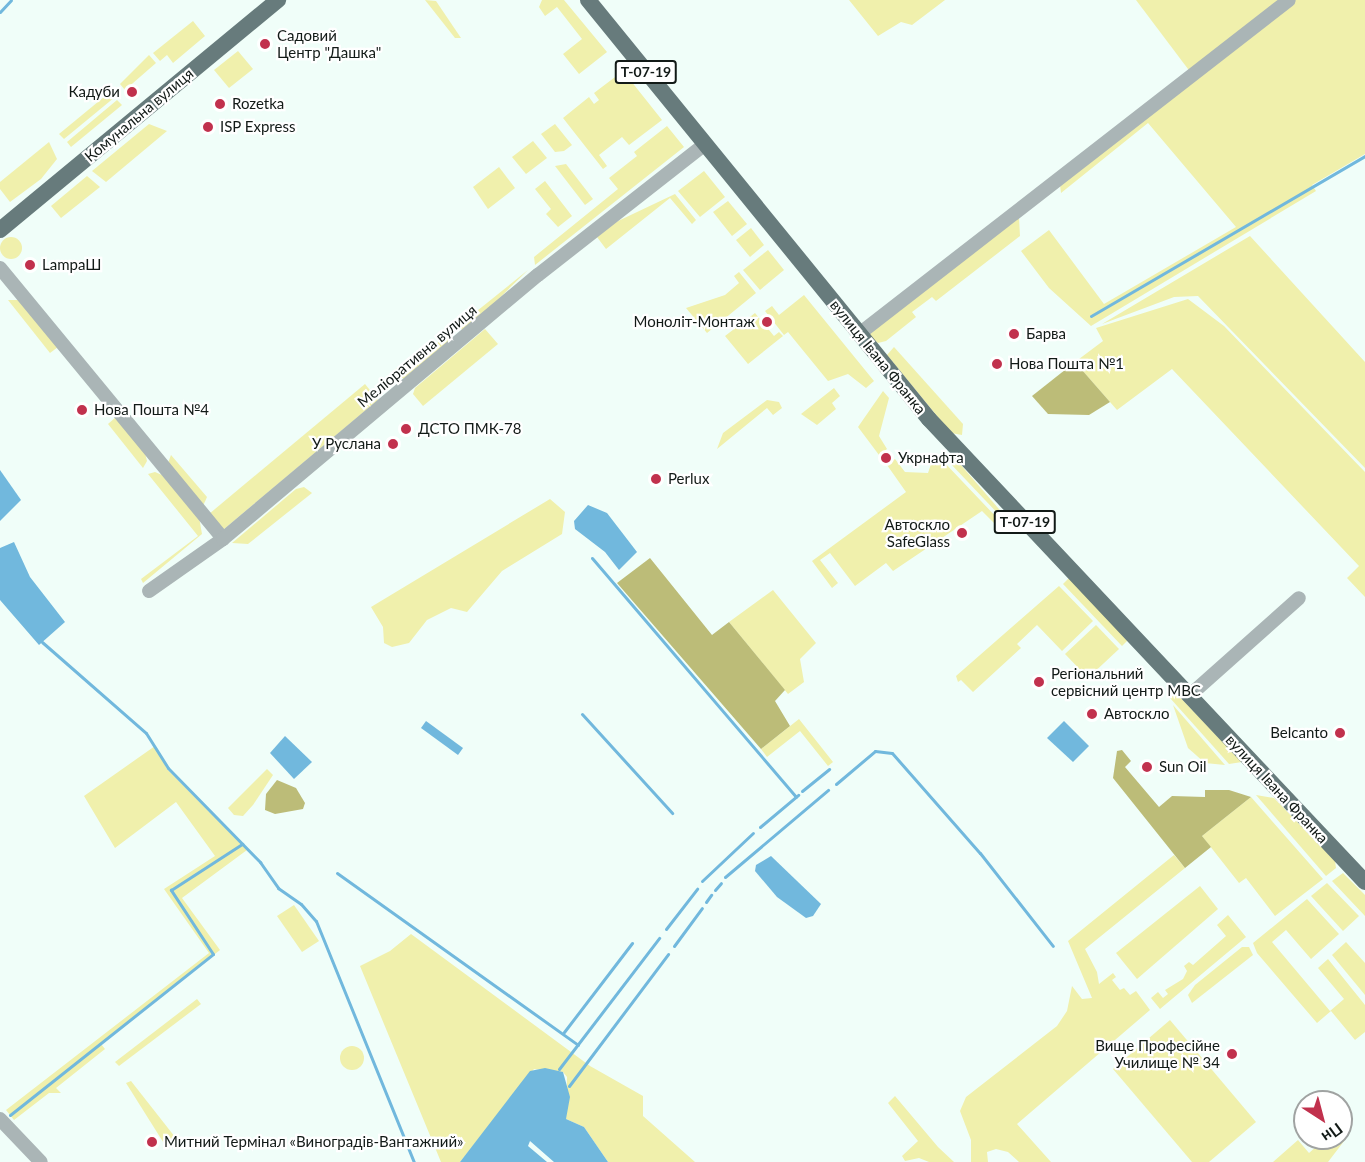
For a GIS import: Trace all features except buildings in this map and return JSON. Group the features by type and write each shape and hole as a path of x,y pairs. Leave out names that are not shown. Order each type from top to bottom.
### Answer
{"main road":[{"name":"Комунальна вулиця","path":"0,230 278,0"},
{"name":"вулиця Івана Франка","path":"588,0 859,334 954,447 1365,882"}],"street":[{"path":"859,334 1289,0"},
{"name":"Меліоративна вулиця","path":"149,591 224,539 538,275 705,144"},
{"path":"0,268 224,539"},
{"path":"202,555 208,538 206,519"},
{"path":"1190,696 1299,598"},
{"path":"0,1119 41,1162"}],"green space":[{"path":"425,0 436,1 461,38 455,38"},
{"path":"542,0 564,0 607,52 579,74 563,54 582,39 557,7 545,16 539,7"},
{"path":"849,0 945,0 912,25 901,22 878,36"},
{"path":"1136,0 1284,0 1191,73"},
{"path":"1295,0 1365,0 1365,154 1312,185 1316,191 1091,326 1049,288 1021,251 1049,230 1104,304 1236,227 1148,123 1061,193 1060,185"},
{"path":"193,21 205,36 173,63 167,55 160,61 153,53"},
{"path":"238,51 253,69 229,88 214,70"},
{"path":"149,55 156,63 125,90 120,84"},
{"path":"623,71 662,120 629,145 622,137 599,155 607,166 603,169 563,118 589,97 594,104 599,100 594,93"},
{"path":"110,92 115,97 64,139 59,134"},
{"path":"117,100 122,105 71,147 67,142"},
{"path":"149,124 167,131 106,182 92,171"},
{"path":"555,124 572,145 564,151 555,152 541,134"},
{"path":"667,126 684,147 535,265 534,257 618,189 609,178 637,156 634,152"},
{"path":"533,141 547,158 526,174 512,157"},
{"path":"49,142 57,159 41,179 10,202 0,189 0,182"},
{"path":"566,164 593,199 585,205 555,166"},
{"path":"499,167 515,188 488,209 473,187"},
{"path":"704,171 725,197 700,217 678,191"},
{"path":"87,176 100,187 61,218 51,206"},
{"path":"545,181 572,216 558,227 546,214 551,209 535,189"},
{"path":"675,194 696,220 692,224 670,198 606,249 597,237 616,222"},
{"path":"728,201 747,224 732,236 713,212"},
{"path":"1019,217 1020,236 936,301 932,297 912,312 916,317 886,341 878,343 870,336 870,331"},
{"path":"751,228 764,245 750,257 736,240"},
{"path":"1250,236 1365,362 1365,468 1198,296 1174,297 1102,324"},
{"path":"11,237 19,240 22,248 19,256 11,259 3,256 0,248 3,240"},
{"path":"768,250 784,270 760,290 743,270"},
{"path":"528,270 479,318 463,330 457,327"},
{"path":"739,272 756,293 707,333 686,308 725,295 739,283 734,276"},
{"path":"804,295 874,381 866,388 848,374 828,381 788,332 784,335 765,311 772,306 779,315"},
{"path":"1188,299 1224,326 1365,472 1365,597 1347,578 1359,566 1172,369 1117,410 1075,362 1103,341 1096,328"},
{"path":"8,300 19,300 58,347 50,353"},
{"path":"755,313 774,336 779,332 783,336 748,364 725,336"},
{"path":"485,329 498,344 423,406 413,394 415,388"},
{"path":"450,332 451,341 404,379 392,372 430,342 434,346"},
{"path":"894,347 963,424 962,435 951,433 887,355"},
{"path":"365,384 378,400 223,530 209,514"},
{"path":"834,388 840,396 832,403 836,409 817,425 801,414"},
{"path":"883,391 889,398 879,436 887,449 879,455 858,427"},
{"path":"767,400 779,402 782,408 773,415 767,408 717,449 723,433"},
{"path":"116,417 145,453 147,461 143,468 108,424"},
{"path":"171,455 207,497 203,506 168,463"},
{"path":"895,459 905,472 928,473 932,461 943,461 1000,521 996,525 982,511 893,571 886,563 855,586 830,553 820,560 838,583 832,588 812,561 906,492 887,465"},
{"path":"949,462 960,464 1005,516 1003,519"},
{"path":"155,472 162,475 199,517 202,534 143,583 141,579 198,536 148,474"},
{"path":"304,487 312,493 248,544 232,543 296,489"},
{"path":"550,499 565,512 562,534 502,571 467,612 451,608 427,620 409,643 392,647 384,643 383,627 371,607"},
{"path":"1069,578 1128,640 1122,646 1063,584"},
{"path":"1059,586 1093,621 1062,651 1037,625 1017,644 1021,648 973,692 961,680 958,682 956,676"},
{"path":"773,590 816,643 800,659 804,682 788,694 729,622"},
{"path":"1096,625 1119,649 1088,678 1065,654"},
{"path":"1173,692 1242,762 1229,764 1170,698"},
{"path":"1173,705 1225,765 1205,763 1188,748"},
{"path":"799,719 833,762 828,766 800,731 767,757 761,749"},
{"path":"155,746 167,769 247,850 182,898 220,950 101,1044 105,1049 56,1088 61,1093 49,1093 14,1120 6,1110 209,953 164,889 215,856 176,802 115,848 84,796"},
{"path":"267,769 273,775 253,805 243,816 234,815 228,808"},
{"path":"1256,795 1274,798 1335,861 1336,868 1326,876"},
{"path":"1251,797 1323,879 1275,916 1246,878 1239,883 1202,836"},
{"path":"1174,855 1185,868 1085,949 1097,972 1099,984 1113,973 1116,977 1112,980 1120,990 1124,988 1130,995 1136,991 1150,1010 1017,1124 1051,1162 1019,1162 1008,1152 996,1149 987,1152 988,1162 971,1162 971,1140 960,1111 966,1097 1057,1026 1067,1011 1072,986 1082,999 1092,998 1068,941"},
{"path":"1343,873 1365,895 1365,916 1332,881"},
{"path":"1327,883 1359,916 1343,931 1311,896"},
{"path":"1200,886 1218,909 1137,979 1116,953"},
{"path":"1307,899 1339,934 1311,959 1286,930 1272,942 1330,1011 1344,999 1318,968 1328,959 1365,1005 1365,1032 1355,1040 1331,1011 1317,1023 1257,953 1253,943"},
{"path":"294,905 319,941 302,952 277,916"},
{"path":"1228,915 1246,937 1160,1009 1151,998 1158,992 1163,998 1168,994 1165,990 1183,979 1187,971 1184,966 1189,962 1193,965 1226,936 1217,925"},
{"path":"411,934 590,1066 643,1096 643,1116 695,1162 608,1162 584,1127 566,1119 567,1077 563,1072 534,1069 460,1162 441,1162 360,966 390,951"},
{"path":"1346,942 1365,963 1365,995 1332,955"},
{"path":"1242,947 1249,947 1253,955 1192,1003 1188,995 1195,985"},
{"path":"197,999 201,1004 119,1066 115,1062"},
{"path":"1170,1020 1256,1122 1209,1162 1192,1162 1113,1069"},
{"path":"352,1046 361,1049 364,1058 361,1067 352,1070 343,1067 340,1058 343,1049"},
{"path":"131,1081 175,1137 165,1145 126,1083"},
{"path":"895,1096 938,1147 954,1162 929,1162 919,1158 905,1161 902,1156 918,1141 888,1103"},
{"path":"1293,1144 1293,1150 1306,1150 1309,1153 1312,1150 1337,1150 1328,1162 1273,1162"}],"shaded area":[{"path":"1075,362 1110,402 1089,415 1048,414 1032,396"},
{"path":"650,558 712,635 729,622 785,690 775,701 790,726 761,749 617,583"},
{"path":"1122,750 1131,761 1125,767 1159,807 1172,796 1205,797 1205,790 1229,790 1251,797 1202,836 1211,847 1185,868 1113,778 1117,751"},
{"path":"277,780 296,788 305,803 303,809 275,814 265,810 266,794"}],"water":[{"path":"0,470 21,500 0,521"},
{"path":"588,505 607,513 637,552 619,570 605,552 575,529 574,521"},
{"path":"14,542 30,577 65,622 39,645 0,600 0,548"},
{"path":"426,721 463,748 458,755 421,728"},
{"path":"1064,721 1089,746 1073,762 1047,738"},
{"path":"285,736 312,762 294,779 270,753"},
{"path":"771,856 821,904 813,916 806,918 777,897 755,871 756,865"},
{"path":"545,1068 563,1072 570,1097 566,1119 584,1127 608,1162 554,1162 530,1141 528,1146 547,1162 460,1162 530,1071"}],"waterway":[{"path":"0,12 11,0"},
{"path":"1091,316 1365,156"},
{"path":"592,558 796,797"},
{"path":"42,642 146,733 168,768 260,862 278,888 301,904 316,921 414,1162"},
{"path":"582,714 672,813"},
{"path":"836,784 875,751 892,753 980,853 1053,946"},
{"path":"802,791 829,769"},
{"path":"725,877 828,790"},
{"path":"760,827 798,795"},
{"path":"702,881 753,833"},
{"path":"10,1115 213,954 171,890 242,844"},
{"path":"337,873 578,1045"},
{"path":"715,890 721,883"},
{"path":"666,929 697,889"},
{"path":"706,902 711,895"},
{"path":"674,946 702,908"},
{"path":"559,1069 659,938"},
{"path":"564,1032 632,943"},
{"path":"569,1086 668,954"}],"place":[{"name":"Садовий Центр \"Дашка\"","path":"265,44"},
{"name":"Кадуби","path":"132,92"},
{"name":"Rozetka","path":"220,104"},
{"name":"ISP Express","path":"208,127"},
{"name":"LampaШ","path":"30,265"},
{"name":"Моноліт-Монтаж","path":"767,322"},
{"name":"Барва","path":"1014,334"},
{"name":"Нова Пошта №1","path":"997,364"},
{"name":"Нова Пошта №4","path":"82,410"},
{"name":"ДСТО ПМК-78","path":"406,429"},
{"name":"У Руслана","path":"393,444"},
{"name":"Укрнафта","path":"886,458"},
{"name":"Perlux","path":"656,479"},
{"name":"Автоскло SafeGlass","path":"962,533"},
{"name":"Регіональний сервісний центр МВС","path":"1039,682"},
{"name":"Автоскло","path":"1092,714"},
{"name":"Belcanto","path":"1340,733"},
{"name":"Sun Oil","path":"1147,767"},
{"name":"Вище Професійне Училище № 34","path":"1232,1054"},
{"name":"Митний Термінал «Виноградів-Вантажний»","path":"152,1142"}]}
